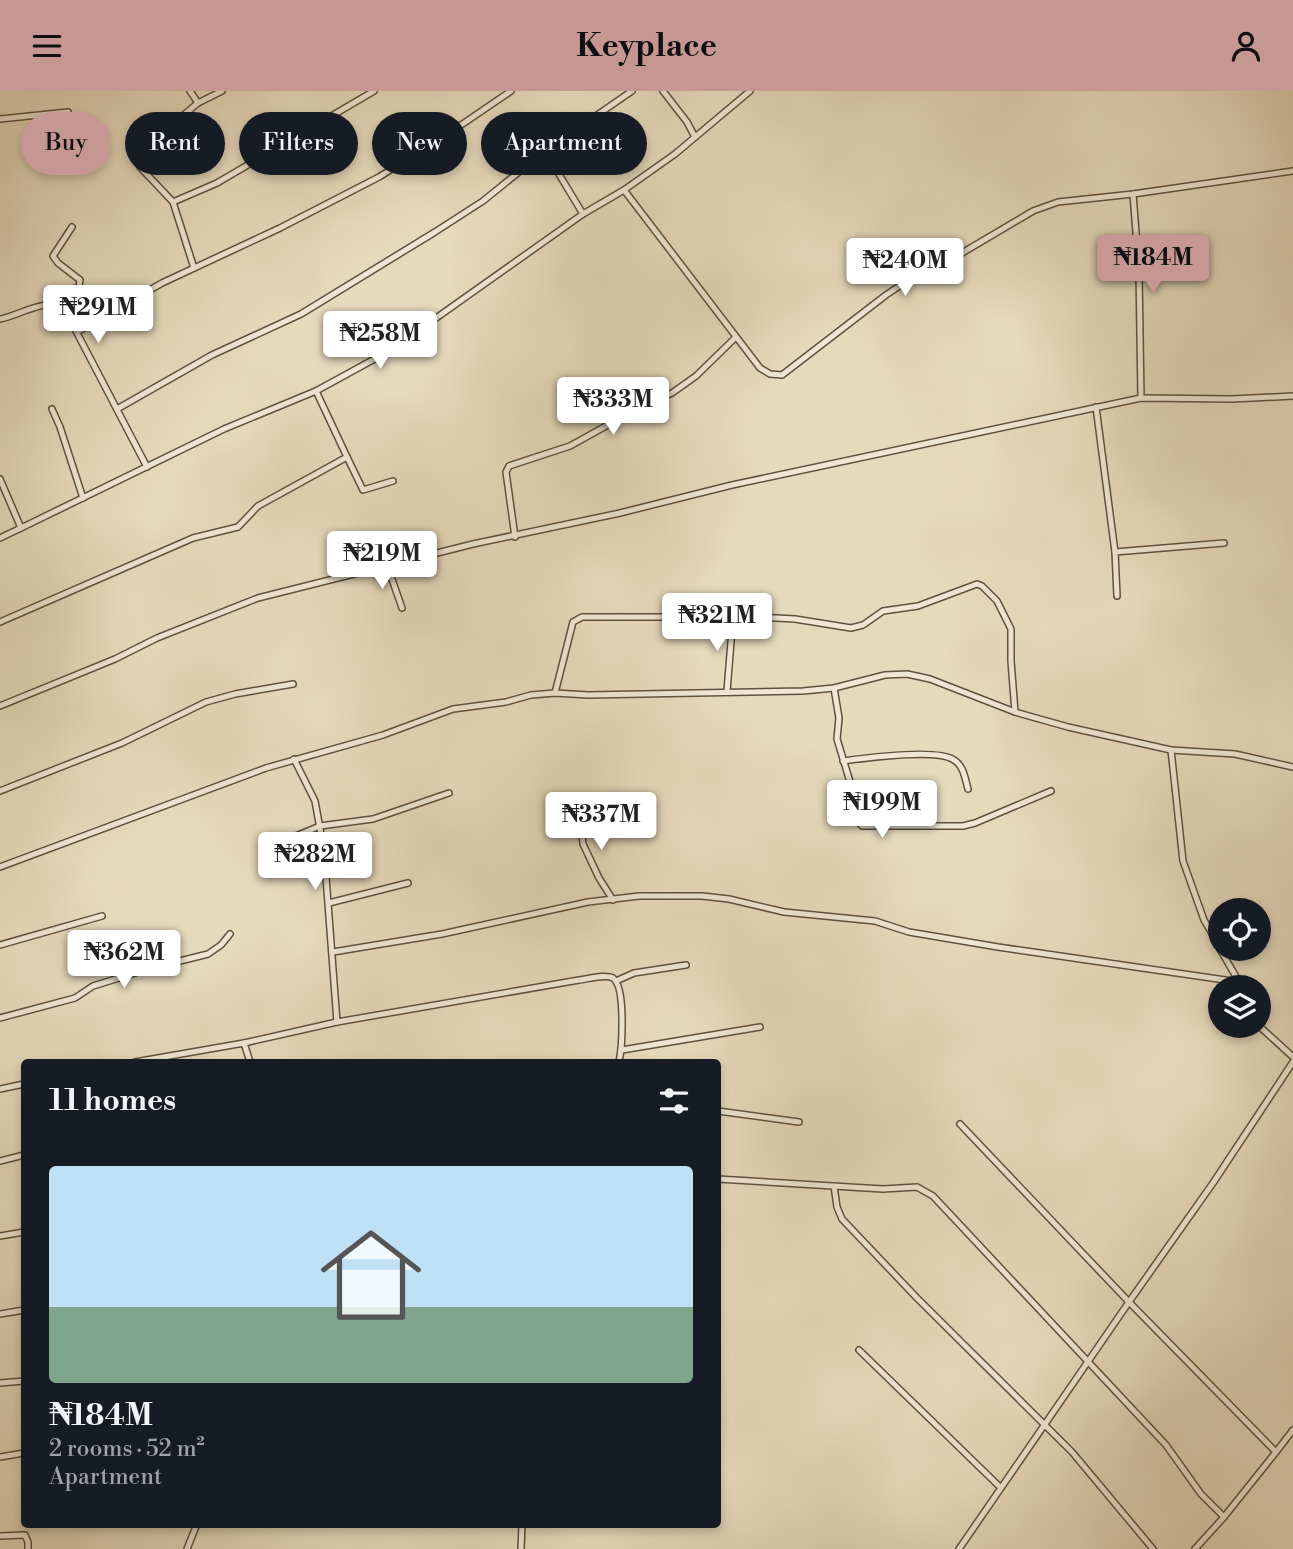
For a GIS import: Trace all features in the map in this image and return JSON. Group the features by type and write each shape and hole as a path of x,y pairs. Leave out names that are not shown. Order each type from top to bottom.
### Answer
{"street":[{"path":"190,91 198,103"},
{"path":"194,268 173,202 135,160 134,147 198,103 222,91"},
{"path":"173,202 217,183 374,91"},
{"path":"77,332 194,268 379,177 511,91"},
{"path":"602,112 632,91"},
{"path":"663,91 695,137"},
{"path":"0,538 224,429 316,391 391,350 583,214 624,190 695,137 750,91"},
{"path":"0,119 21,117"},
{"path":"624,190 760,368 770,374 782,375 910,279 957,256 1033,211 1058,202 1293,171"},
{"path":"117,408 212,355 311,308 483,201 515,175"},
{"path":"559,175 583,214"},
{"path":"1133,194 1139,271 1141,398"},
{"path":"60,306 66,291 74,290 80,283 80,279 53,256 72,227"},
{"path":"0,319 48,305 60,306"},
{"path":"60,306 77,332 147,467"},
{"path":"515,537 506,472 509,466 570,446 671,393 696,376 737,337"},
{"path":"316,391 363,490 393,481"},
{"path":"0,706 245,603 288,589 473,544 515,537 732,485 1141,398 1231,399 1293,396"},
{"path":"1096,407 1115,552 1117,596"},
{"path":"52,409 83,498"},
{"path":"0,622 193,538 238,527 258,506 346,457"},
{"path":"0,479 21,528"},
{"path":"1115,552 1224,543"},
{"path":"387,565 402,608"},
{"path":"555,693 573,622 577,619 733,617 795,619 857,628 883,611 918,606 979,584 997,601 1011,629 1015,712"},
{"path":"727,691 733,617"},
{"path":"0,867 109,824 266,768 362,742 465,706 555,693 588,695 803,691 834,688 886,675 907,674 930,679 1015,712 1068,727 1171,750 1236,754 1293,767"},
{"path":"0,791 111,747 206,702 293,684"},
{"path":"834,688 839,719 836,739 858,807 859,823 866,827 963,826 1051,791"},
{"path":"1171,750 1183,861 1208,927"},
{"path":"843,761 901,756 947,757 956,760 962,768 968,789"},
{"path":"295,759 315,801 320,826 329,904 337,1022"},
{"path":"272,851 291,838 320,826 373,819 449,793"},
{"path":"579,809 583,844 613,900"},
{"path":"329,904 408,883"},
{"path":"332,952 442,935 589,902 651,895 729,899 784,912 875,921 909,932 1208,980"},
{"path":"0,945 102,916"},
{"path":"0,1018 75,998 93,986 148,969 208,954 222,945 230,934"},
{"path":"616,981 634,973 686,965"},
{"path":"152,1059 244,1043 337,1022 610,977 616,981 622,1013 620,1059"},
{"path":"622,1050 760,1027"},
{"path":"960,1548 1044,1423 1213,1183 1293,1060 1270,1038"},
{"path":"244,1043 249,1059"},
{"path":"0,1089 21,1085"},
{"path":"721,1111 799,1122"},
{"path":"960,1124 1276,1452"},
{"path":"0,1161 21,1156"},
{"path":"721,1179 883,1189 917,1187 926,1191 952,1215 1166,1445 1202,1494 1224,1517"},
{"path":"834,1186 836,1207 842,1219 917,1298 1044,1423 1153,1549"},
{"path":"0,1237 21,1233"},
{"path":"0,1314 21,1310"},
{"path":"859,1350 1000,1487"},
{"path":"0,1383 21,1381"},
{"path":"1195,1549 1293,1430"},
{"path":"0,1457 21,1454"},
{"path":"187,1549 195,1528"},
{"path":"521,1549 522,1528"},
{"path":"0,1536 25,1535 29,1542 28,1549"}]}
